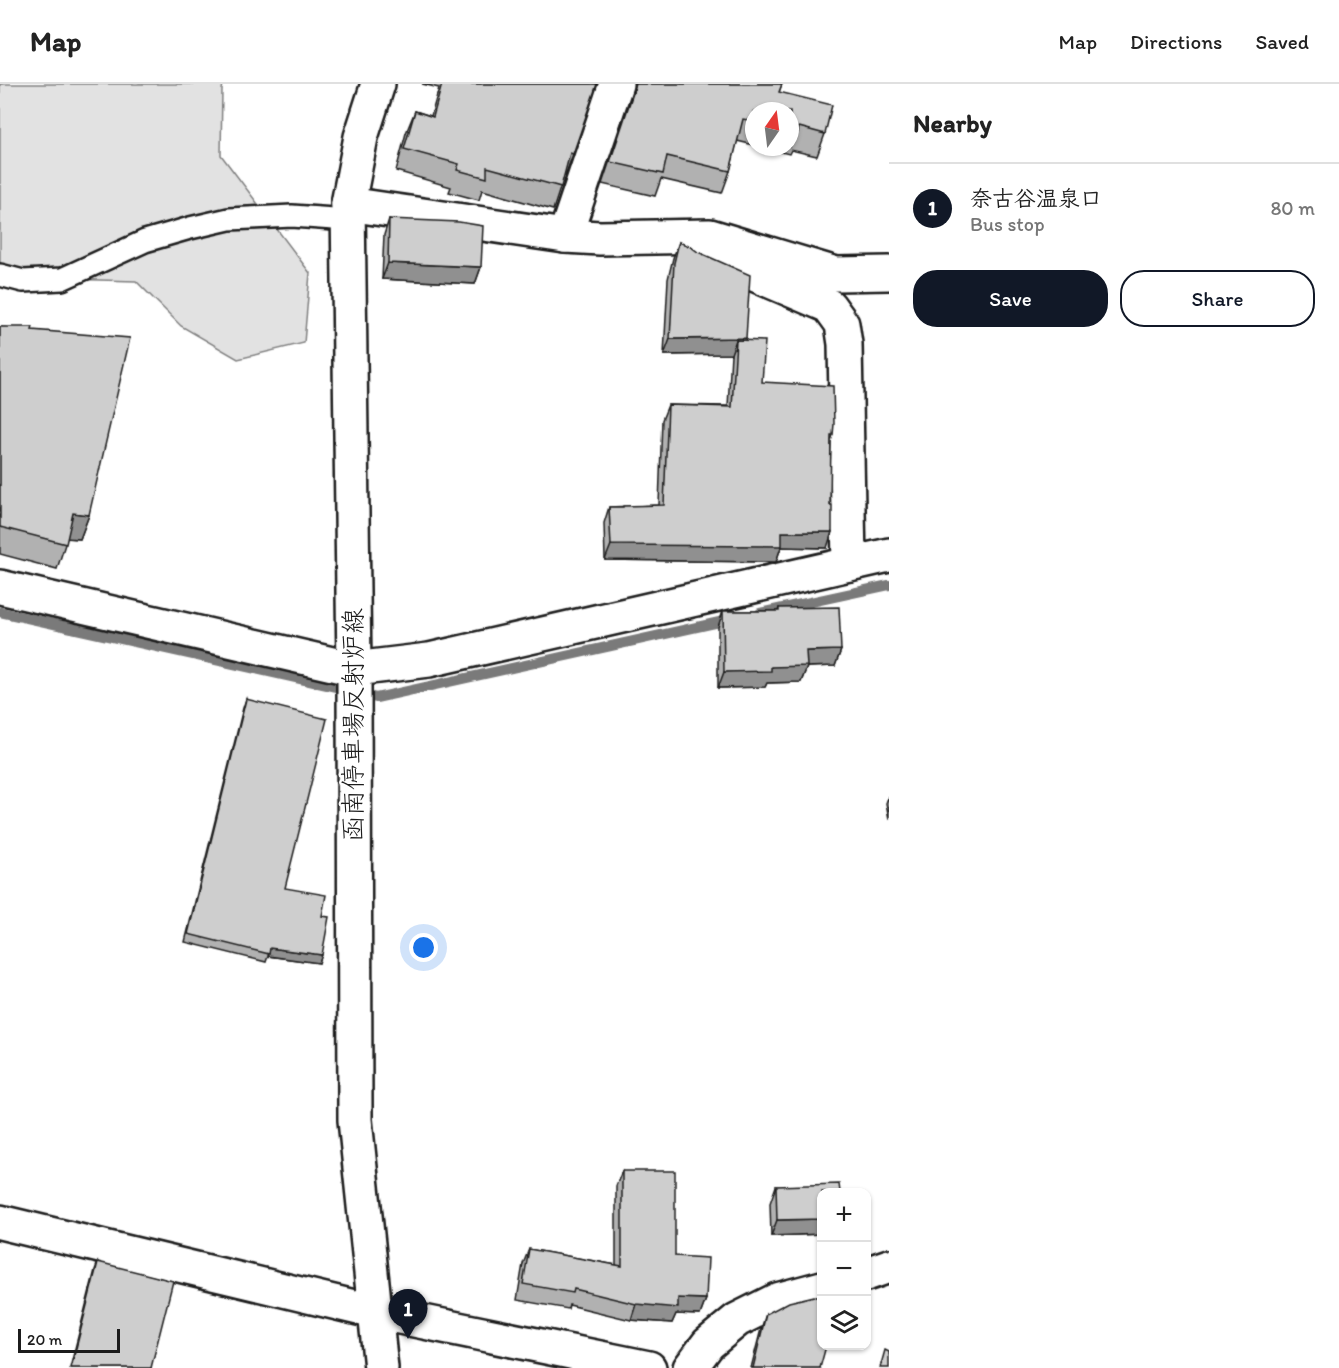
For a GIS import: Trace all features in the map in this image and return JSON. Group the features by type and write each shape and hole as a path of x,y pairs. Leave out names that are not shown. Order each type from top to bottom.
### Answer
{"street":[{"name":"函南停車場反射炉線","path":"378,84 361,137 348,212 354,683 355,1120 381,1368"},
{"path":"565,236 616,84"},
{"path":"348,212 565,236 600,238 710,236 837,274 889,273"},
{"path":"673,237 709,256 829,306 842,324 845,344 849,564"},
{"path":"0,587 354,683 429,660 889,555"},
{"path":"0,1222 375,1312 649,1368"},
{"path":"871,1273 889,1266"},
{"path":"690,1368 708,1344 737,1320 777,1300 817,1289"}],"lane":[{"path":"0,275 23,281 62,279 145,242 190,228 229,219 348,212"}],"shaded area":[{"path":"0,84 223,84 221,155 310,273 304,343 238,359 181,326 136,281 62,279 0,266"}],"building":[{"path":"442,84 597,84 573,154 570,153 561,187 487,167 487,178 457,170 459,164 404,149 415,111 433,117"},
{"path":"636,84 782,84 779,92 832,105 825,134 799,127 799,102 745,102 745,119 743,119 730,171 667,156 663,174 610,162"},
{"path":"389,219 459,222 483,226 481,267 388,263"},
{"path":"679,242 750,275 746,338 670,339 674,263"},
{"path":"0,327 33,327 32,330 130,338 89,515 73,513 66,544 0,527"},
{"path":"736,340 765,341 762,382 833,386 834,424 833,435 831,435 830,505 832,505 832,532 782,532 782,546 611,545 609,507 664,505 668,405 732,407"},
{"path":"839,607 841,650 806,651 807,666 771,667 771,671 724,672 723,611 779,611 779,608"},
{"path":"246,699 327,719 285,888 326,895 322,916 329,917 322,955 270,948 269,954 188,934"},
{"path":"622,1171 675,1171 675,1256 708,1258 706,1299 678,1298 678,1308 636,1304 574,1289 573,1293 523,1284 529,1249 622,1266"},
{"path":"839,1184 840,1188 817,1188 817,1219 777,1220 776,1186"},
{"path":"98,1262 173,1281 151,1368 71,1368"},
{"path":"817,1297 817,1350 825,1350 820,1368 753,1368 766,1314 789,1302"},
{"path":"885,1350 889,1352 889,1368 880,1368"}],"waterway":[{"path":"760,613 889,585"},
{"path":"0,612 336,687 376,698 733,619"}],"place":[{"name":"奈古谷温泉口","path":"408,1339"}]}
